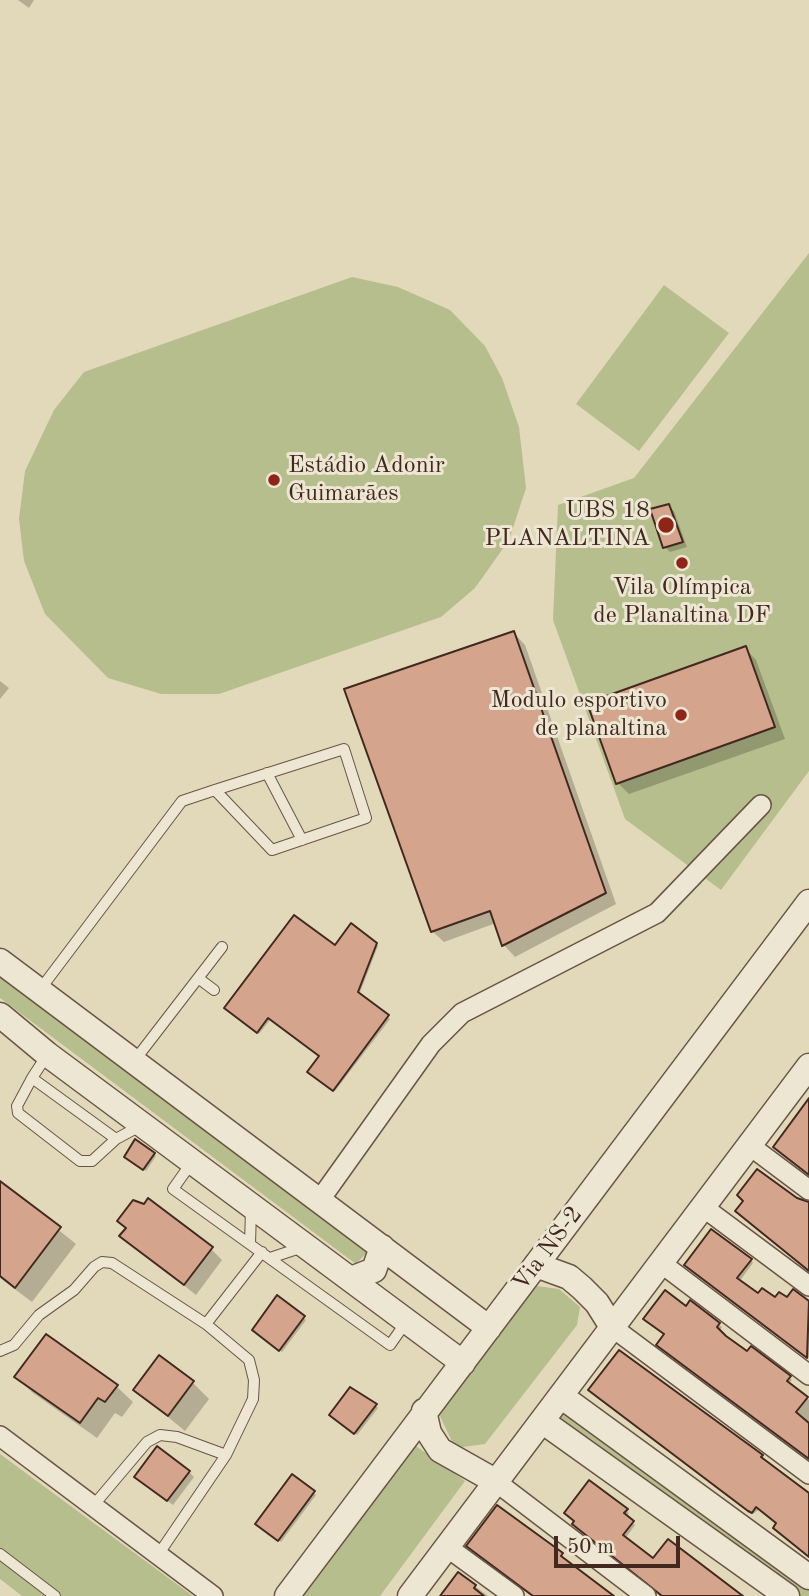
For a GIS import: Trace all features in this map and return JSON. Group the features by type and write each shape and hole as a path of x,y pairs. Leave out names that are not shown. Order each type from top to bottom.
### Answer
{"street":[{"path":"319,1201 431,1044 462,1013 657,913 761,805"},
{"name":"Via NS-2","path":"287,1596 809,902"},
{"path":"1,962 489,1328"},
{"path":"0,1015 47,1054 463,1363"},
{"path":"410,1596 749,1145 804,1083"},
{"path":"749,1145 809,1189"},
{"path":"703,1207 809,1286"},
{"path":"351,1279 374,1270 382,1247"},
{"path":"661,1263 809,1375"},
{"path":"536,1265 569,1277 597,1303 612,1327 809,1474"},
{"path":"561,1396 805,1575"},
{"path":"424,1411 429,1433 440,1450 495,1481 646,1596"},
{"path":"542,1421 787,1596 789,1578 805,1575"},
{"path":"0,1436 214,1596"},
{"path":"741,1563 756,1556 758,1540"},
{"path":"447,1547 514,1596"}],"lane":[{"path":"39,992 182,801 215,790 267,773 344,749 366,818 272,850 215,790"},
{"path":"267,773 302,840"},
{"path":"133,1062 222,947"},
{"path":"198,978 214,990"},
{"path":"47,1054 17,1106 18,1112 80,1161 92,1161 116,1139 142,1125"},
{"path":"32,1078 116,1139"},
{"path":"192,1162 173,1189 390,1345 407,1321"},
{"path":"250,1244 251,1206"},
{"path":"206,1324 266,1255 305,1246"},
{"path":"0,1351 14,1345 39,1315 74,1290 94,1267 102,1262 112,1263 206,1324 248,1360 254,1380 253,1399 226,1455 158,1555"},
{"path":"93,1506 147,1442 160,1435 177,1437 226,1455"},
{"path":"0,1554 55,1596"}],"green space":[{"name":"Vila Olímpica de Planaltina DF","path":"809,253 809,771 721,890 625,819 553,620 558,505 634,478"},
{"name":"Estádio Adonir Guimarães","path":"352,277 398,287 450,310 485,346 502,378 519,427 526,488 509,540 475,588 441,617 219,694 161,694 108,678 45,614 24,561 19,519 25,471 54,410 84,372"},
{"path":"664,285 729,333 639,451 576,404"},
{"path":"0,973 370,1249 356,1264 0,998"},
{"path":"537,1286 559,1289 580,1307 577,1325 485,1444 455,1448 439,1414 500,1328"},
{"path":"562,1403 809,1586 809,1596 796,1596 549,1419"},
{"path":"409,1441 465,1481 380,1596 293,1596"},
{"path":"0,1454 193,1596 22,1596 0,1579"}],"building":[{"name":"UBS 18 PLANALTINA","path":"669,504 683,542 663,548 650,509"},
{"path":"514,631 606,893 502,946 490,911 431,932 344,689"},
{"name":"Modulo esportivo de planaltina","path":"746,646 775,727 616,784 587,703"},
{"path":"294,915 335,945 351,923 377,943 358,992 389,1015 333,1091 307,1072 319,1056 268,1018 257,1033 224,1008"},
{"path":"809,1098 809,1175 773,1147"},
{"path":"135,1139 155,1153 143,1170 124,1157"},
{"path":"757,1169 797,1198 809,1202 809,1271 735,1211 743,1201 737,1195"},
{"path":"0,1181 61,1227 15,1288 0,1276"},
{"path":"148,1198 213,1247 184,1285 119,1236 126,1228 117,1221 133,1200 144,1204"},
{"path":"711,1229 752,1259 737,1278 758,1293 762,1288 775,1297 779,1292 787,1297 793,1289 809,1301 807,1358 684,1265"},
{"path":"665,1290 686,1306 690,1300 720,1323 717,1327 726,1336 747,1351 751,1346 791,1376 787,1381 808,1397 796,1412 809,1423 809,1459 656,1345 664,1334 643,1319"},
{"path":"277,1295 305,1316 279,1351 252,1330"},
{"path":"46,1334 118,1385 105,1402 98,1398 80,1423 14,1377"},
{"path":"619,1350 763,1455 761,1457 809,1493 809,1557 773,1528 776,1523 756,1507 752,1513 748,1511 588,1390"},
{"path":"159,1355 194,1381 168,1416 133,1390"},
{"path":"350,1387 377,1404 354,1434 329,1415"},
{"path":"157,1446 190,1471 167,1501 134,1477"},
{"path":"292,1474 315,1491 278,1541 255,1524"},
{"path":"589,1480 628,1509 624,1513 634,1521 623,1535 653,1558 668,1539 743,1596 662,1596 572,1524 574,1521 564,1513"},
{"path":"497,1505 563,1553 561,1556 614,1596 533,1596 466,1546"},
{"path":"458,1572 476,1585 474,1588 484,1596 440,1596"}],"place":[{"name":"Estádio Adonir Guimarães","path":"274,480"},
{"name":"UBS 18 PLANALTINA","path":"666,525"},
{"name":"Vila Olímpica de Planaltina DF","path":"682,563"},
{"name":"Modulo esportivo de planaltina","path":"681,715"}]}
